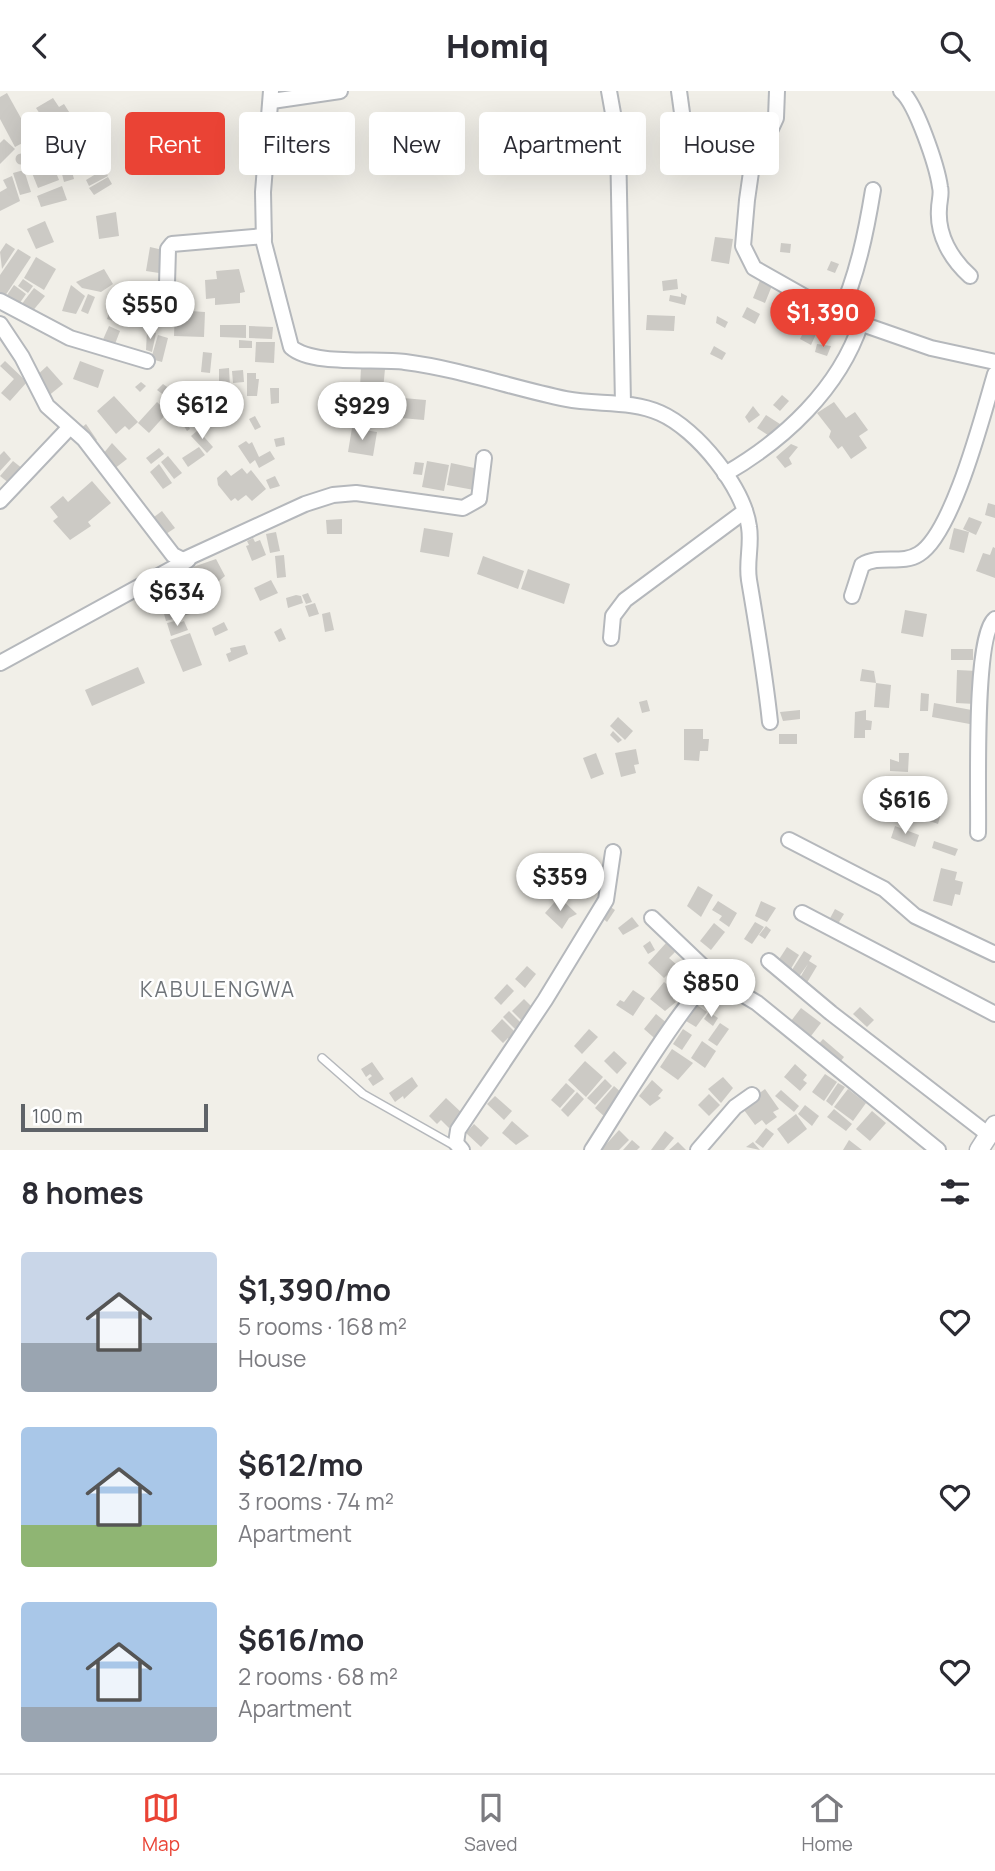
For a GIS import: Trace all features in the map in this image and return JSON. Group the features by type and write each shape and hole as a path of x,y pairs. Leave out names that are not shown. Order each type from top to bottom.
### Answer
{"street":[{"path":"340,91 271,96 263,192 264,236 292,347 299,354 413,363 570,400 623,404 660,412 684,426 725,474 745,511 750,529 747,564 756,608 770,722"},
{"path":"609,91 618,141 623,404"},
{"path":"679,91 682,112"},
{"path":"777,91 776,118 751,172 743,246 754,268 839,316 931,348 995,362"},
{"path":"901,91 926,134 927,148 941,190 938,210 941,230 953,260 970,276"},
{"path":"839,316 849,295 867,227 873,190"},
{"path":"167,284 169,249 172,243 264,236"},
{"path":"147,361 70,338 4,303 0,322 22,357 47,406 83,439 173,555 188,560"},
{"path":"725,474 764,451 787,432 852,350 861,323"},
{"path":"852,596 862,565 872,561 910,559 927,548 938,535 977,433 995,374"},
{"path":"0,501 70,427"},
{"path":"0,663 188,560 274,517 333,495 356,493 463,508 479,499 484,458"},
{"path":"611,638 613,616 625,600 745,511"},
{"path":"978,833 981,658 990,624 995,619"},
{"path":"789,840 884,889 915,916 995,954"},
{"path":"460,1149 458,1130 545,1000 606,900 613,852"},
{"path":"802,913 995,1014"},
{"path":"652,918 715,978 766,1010 938,1150"},
{"path":"769,961 988,1141"},
{"path":"592,1150 684,1009 703,983 715,978"},
{"path":"698,1150 736,1107 752,1095"}],"lane":[{"path":"322,1058 363,1094 460,1149"}],"building":[{"path":"7,93 21,118 21,144 15,147 0,119 0,97"},
{"path":"53,98 59,107 64,104 69,112 39,112 36,108"},
{"path":"4,139 15,149 0,164 0,143"},
{"path":"21,153 21,165 15,159"},
{"path":"21,171 21,175 26,175 31,192 20,195 13,173"},
{"path":"33,175 57,175 59,180 38,188"},
{"path":"62,175 73,175 74,179 64,182"},
{"path":"94,175 108,176 89,186 86,180"},
{"path":"12,176 20,201 0,211 0,192 7,188 3,180"},
{"path":"108,177 112,184 94,195 89,188"},
{"path":"62,186 67,200 41,207 37,196"},
{"path":"116,212 119,236 99,239 96,216"},
{"path":"45,221 54,242 36,249 27,229"},
{"path":"715,237 733,239 729,264 711,261"},
{"path":"6,243 15,249 2,269 0,252"},
{"path":"781,243 791,244 790,253 780,252"},
{"path":"150,247 163,250 159,273 146,271"},
{"path":"18,249 31,257 5,296 0,292 0,275"},
{"path":"36,257 56,269 44,290 24,278"},
{"path":"831,261 839,264 835,273 827,270"},
{"path":"104,269 113,284 101,292 82,288 76,282"},
{"path":"239,269 245,292 240,293 240,303 215,305 215,298 206,299 205,280 217,279 216,271"},
{"path":"761,278 773,283 765,303 753,298"},
{"path":"23,279 33,286 28,293 18,286"},
{"path":"677,279 678,289 663,291 662,281"},
{"path":"14,285 26,294 17,307 5,298"},
{"path":"71,285 85,296 76,314 62,311"},
{"path":"34,288 45,296 31,313 21,305"},
{"path":"681,293 687,296 685,305 669,301 670,295 681,297"},
{"path":"88,294 95,297 88,314 81,311"},
{"path":"114,298 128,303 122,324 107,319"},
{"path":"131,302 162,311 159,321 151,318 150,325 131,321 132,314 146,317 129,312"},
{"path":"747,307 760,314 755,324 742,317"},
{"path":"175,310 205,312 204,337 174,336"},
{"path":"647,315 675,316 674,331 646,330"},
{"path":"717,316 728,322 725,328 716,323"},
{"path":"220,325 246,325 246,338 220,337"},
{"path":"109,326 120,331 113,349 101,344"},
{"path":"249,326 273,327 272,339 249,338"},
{"path":"806,327 817,332 811,345 800,339"},
{"path":"147,331 156,333 152,352 146,350"},
{"path":"158,335 168,338 162,362 151,359"},
{"path":"239,340 252,341 252,348 239,348"},
{"path":"256,342 275,342 274,363 255,362"},
{"path":"817,344 831,346 827,356 815,352"},
{"path":"714,346 726,353 722,360 710,354"},
{"path":"203,352 212,353 210,373 201,372"},
{"path":"5,361 27,382 10,401 1,393 14,379 0,366"},
{"path":"80,361 104,370 98,388 73,379"},
{"path":"47,366 63,384 47,397 34,378"},
{"path":"361,367 385,369 383,390 360,388"},
{"path":"229,368 230,387 219,388 219,369"},
{"path":"243,370 244,382 233,383 232,371"},
{"path":"247,373 256,373 256,379 259,379 257,396 247,396"},
{"path":"141,382 146,386 140,392 135,387"},
{"path":"163,384 170,389 165,396 157,390"},
{"path":"206,388 221,407 214,412 199,393"},
{"path":"270,388 279,388 279,403 271,404"},
{"path":"336,389 352,390 350,411 334,410"},
{"path":"354,393 380,398 376,416 351,411"},
{"path":"782,395 789,401 780,411 773,405"},
{"path":"114,396 138,422 129,430 125,426 116,434 97,411"},
{"path":"403,398 426,400 424,420 401,418"},
{"path":"157,402 168,412 149,433 138,423"},
{"path":"834,402 846,418 855,412 868,430 859,436 867,448 851,459 842,446 838,449 829,437 831,431 817,413"},
{"path":"189,405 200,422 188,425 190,429 187,431 176,413"},
{"path":"753,406 760,415 749,423 745,417"},
{"path":"235,414 233,423 221,426 219,419"},
{"path":"766,415 780,424 771,437 757,428"},
{"path":"255,416 261,427 255,430 249,419"},
{"path":"86,424 97,440 90,445 79,430"},
{"path":"352,428 377,432 373,456 348,452"},
{"path":"198,430 213,447 207,453 191,436"},
{"path":"284,437 285,445 276,447 274,439"},
{"path":"246,441 249,444 252,442 259,457 270,451 275,459 259,468 255,460 250,464 238,446"},
{"path":"112,443 127,459 114,469 103,454"},
{"path":"791,444 798,447 789,458 792,464 785,468 776,457"},
{"path":"199,447 205,455 188,467 182,458"},
{"path":"159,448 164,454 151,464 146,458"},
{"path":"4,451 11,459 0,471 0,455"},
{"path":"168,456 182,473 174,479 161,462"},
{"path":"13,461 23,469 10,484 0,476"},
{"path":"427,461 449,465 444,491 422,487"},
{"path":"415,462 424,463 422,475 413,474"},
{"path":"451,463 479,469 474,490 447,485"},
{"path":"159,464 172,483 163,489 150,472"},
{"path":"242,468 247,474 251,470 266,489 252,501 246,495 238,501 235,498 231,501 218,485 217,478 226,470 231,476"},
{"path":"275,476 280,486 270,489 266,480"},
{"path":"92,481 111,503 88,522 91,526 70,540 53,521 58,517 50,507 63,496 68,502"},
{"path":"988,503 995,505 995,518 985,515"},
{"path":"162,511 175,528 166,534 154,517"},
{"path":"969,517 982,522 976,535 963,529"},
{"path":"342,519 342,534 327,534 326,520"},
{"path":"424,528 453,533 449,557 420,552"},
{"path":"954,528 969,532 964,553 949,549"},
{"path":"276,532 280,551 270,553 266,534"},
{"path":"253,538 255,542 260,540 266,555 252,561 246,546 249,545 247,541"},
{"path":"993,547 995,578 976,571 983,553 990,555"},
{"path":"284,555 286,577 277,578 275,556"},
{"path":"483,556 524,571 518,589 477,574"},
{"path":"216,559 225,576 208,590 205,585 201,587 193,567"},
{"path":"528,569 570,584 564,604 521,589"},
{"path":"271,580 278,593 260,601 254,588"},
{"path":"308,593 312,602 306,604 302,595"},
{"path":"301,596 303,603 288,608 286,598"},
{"path":"177,598 178,601 186,599 190,614 166,621 161,603"},
{"path":"315,603 319,614 309,617 305,606"},
{"path":"905,610 927,614 923,637 901,633"},
{"path":"330,612 334,630 325,632 322,614"},
{"path":"175,621 176,624 184,621 188,630 171,636 167,623"},
{"path":"224,622 228,630 215,636 212,628"},
{"path":"281,628 286,639 279,642 274,632"},
{"path":"190,633 202,665 183,672 170,640"},
{"path":"245,645 248,654 229,662 226,654 231,652 230,648"},
{"path":"951,649 973,649 973,660 951,660"},
{"path":"138,667 145,683 92,706 85,690"},
{"path":"862,669 874,671 876,683 860,681"},
{"path":"957,670 977,671 975,704 956,703"},
{"path":"876,683 891,685 889,708 874,707"},
{"path":"921,693 929,694 928,711 920,711"},
{"path":"647,700 650,711 642,713 639,702"},
{"path":"934,703 977,711 975,725 932,717"},
{"path":"800,710 800,719 783,721 780,712"},
{"path":"866,710 866,720 872,721 871,730 865,730 865,738 854,738 855,712"},
{"path":"618,717 633,731 625,740 610,726"},
{"path":"684,729 703,729 703,739 709,739 708,751 700,751 699,761 684,760"},
{"path":"613,731 622,740 618,743 610,735"},
{"path":"779,734 797,734 797,744 779,744"},
{"path":"636,749 639,764 634,765 636,773 621,777 615,753"},
{"path":"596,753 604,774 591,779 583,758"},
{"path":"899,753 909,753 908,772 890,771 890,759 899,762"},
{"path":"916,779 928,779 929,798 917,801"},
{"path":"905,783 912,787 906,800 899,796"},
{"path":"932,803 943,807 938,824 927,820"},
{"path":"895,826 919,835 915,847 891,838"},
{"path":"934,841 958,849 955,856 932,848"},
{"path":"941,868 957,872 955,880 963,882 960,895 955,894 952,906 933,901"},
{"path":"698,886 713,895 701,917 687,906"},
{"path":"559,897 577,914 569,918 562,929 545,913"},
{"path":"718,901 737,913 729,927 719,920 722,916 712,910"},
{"path":"761,901 776,908 767,922 755,916"},
{"path":"609,906 615,910 607,922 601,917"},
{"path":"835,909 844,914 836,927 828,922"},
{"path":"632,917 639,926 623,935 618,928"},
{"path":"755,922 764,927 752,944 744,939"},
{"path":"714,923 725,932 711,950 700,941"},
{"path":"766,926 771,930 765,939 759,935"},
{"path":"650,941 655,950 648,954 643,946"},
{"path":"666,943 675,952 669,958 677,965 664,978 648,963"},
{"path":"787,947 799,955 789,972 776,964"},
{"path":"804,951 812,956 809,961 817,966 805,986 798,981 808,964 798,978 790,973"},
{"path":"733,959 746,969 737,981 724,971"},
{"path":"527,966 536,974 525,988 515,979"},
{"path":"664,982 677,993 673,999 676,1002 665,1011 650,999"},
{"path":"507,984 514,991 501,1005 494,998"},
{"path":"633,990 645,998 633,1016 616,1005 620,1000 624,1002"},
{"path":"524,999 535,1010 523,1022 512,1011"},
{"path":"697,1005 707,1012 696,1027 686,1021"},
{"path":"860,1007 874,1020 867,1027 853,1014"},
{"path":"801,1008 821,1023 811,1036 791,1021"},
{"path":"509,1011 524,1026 518,1032 503,1017"},
{"path":"709,1012 718,1018 713,1026 704,1019"},
{"path":"656,1014 668,1024 660,1043 644,1029"},
{"path":"502,1019 517,1034 511,1041 508,1038 503,1043 491,1031"},
{"path":"720,1023 729,1029 717,1046 708,1040"},
{"path":"589,1029 598,1037 582,1054 574,1046"},
{"path":"683,1029 692,1035 682,1050 673,1044"},
{"path":"823,1039 844,1057 837,1066 816,1047"},
{"path":"702,1041 716,1051 705,1068 691,1058"},
{"path":"672,1049 693,1063 678,1080 660,1067"},
{"path":"614,1051 627,1063 617,1074 604,1061"},
{"path":"585,1061 603,1077 586,1097 568,1080"},
{"path":"372,1062 384,1079 373,1086 368,1079 372,1076 370,1074 366,1077 361,1069"},
{"path":"795,1064 807,1075 803,1080 807,1083 800,1091 784,1077"},
{"path":"825,1074 837,1082 824,1101 812,1092"},
{"path":"412,1077 418,1086 404,1099 403,1096 395,1102 389,1093"},
{"path":"723,1077 733,1088 721,1103 708,1089"},
{"path":"605,1079 612,1086 595,1105 587,1098"},
{"path":"652,1080 663,1090 658,1096 661,1098 650,1106 639,1096"},
{"path":"566,1083 575,1091 560,1108 551,1100"},
{"path":"838,1083 845,1087 832,1106 826,1101"},
{"path":"614,1086 624,1095 605,1117 595,1108"},
{"path":"765,1089 779,1109 773,1112 777,1117 766,1125 762,1120 755,1125 744,1110 749,1107 746,1103"},
{"path":"848,1089 866,1103 853,1121 834,1107"},
{"path":"781,1090 799,1106 794,1112 775,1096"},
{"path":"577,1092 584,1099 568,1117 561,1110"},
{"path":"709,1094 720,1105 709,1116 698,1105"},
{"path":"495,1096 512,1111 504,1120 487,1104"},
{"path":"446,1098 463,1114 449,1128 441,1120 437,1124 429,1116"},
{"path":"805,1105 819,1116 812,1126 798,1114"},
{"path":"834,1109 852,1124 846,1131 827,1117"},
{"path":"872,1111 886,1123 870,1141 856,1129"},
{"path":"796,1114 807,1129 788,1144 777,1129"},
{"path":"512,1121 529,1136 516,1145 502,1133"},
{"path":"474,1124 489,1138 481,1147 466,1133"},
{"path":"766,1128 774,1134 763,1148 755,1142"},
{"path":"619,1130 629,1140 619,1150 601,1150"},
{"path":"665,1131 674,1138 664,1150 651,1150"},
{"path":"632,1140 640,1147 637,1150 623,1150"},
{"path":"849,1140 862,1150 843,1150"},
{"path":"678,1142 686,1150 669,1150"},
{"path":"753,1142 760,1150 746,1147"}],"district":[{"name":"KABULENGWA","path":"218,990"}]}
